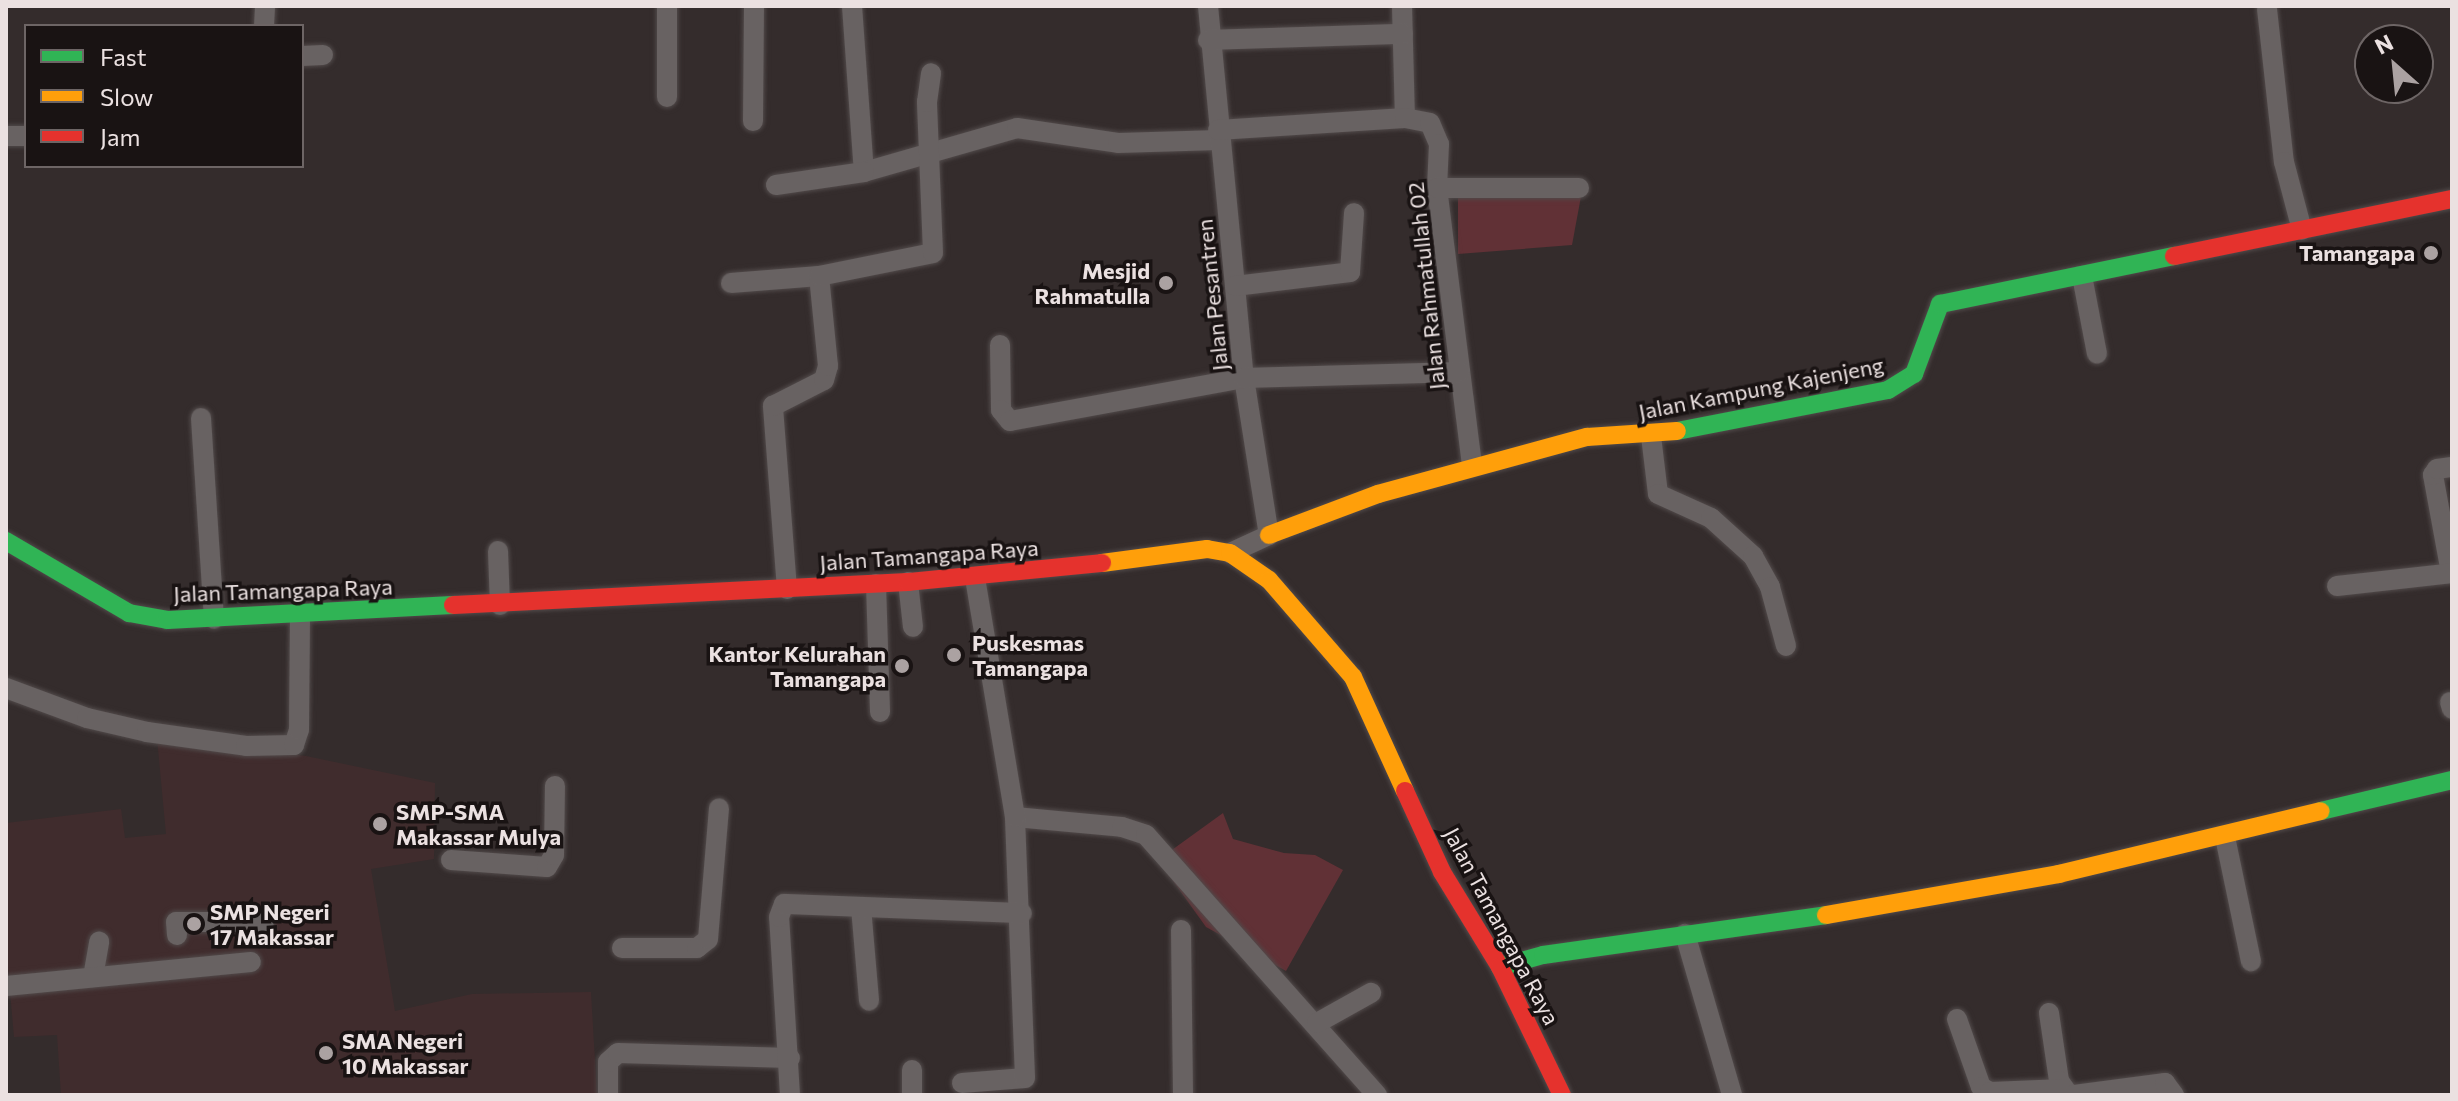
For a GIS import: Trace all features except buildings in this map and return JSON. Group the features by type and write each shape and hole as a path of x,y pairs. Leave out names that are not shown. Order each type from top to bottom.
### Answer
{"street":[{"path":"667,6 667,97"},
{"path":"753,121 754,6"},
{"path":"852,6 864,172"},
{"name":"Jalan Pesantren","path":"1208,6 1208,40 1244,378 1269,535"},
{"path":"776,185 864,172 1017,128 1118,143 1405,118 1402,6"},
{"path":"2267,9 2284,162 2302,230"},
{"path":"1208,40 1403,34"},
{"path":"304,56 323,55"},
{"path":"731,283 819,276 933,253 931,73"},
{"name":"Jalan Rahmatullah 02","path":"1405,118 1422,119 1436,132 1437,188 1472,466"},
{"path":"1437,188 1579,188"},
{"name":"Jalan Kampung Kajenjeng","path":"1269,535 1472,466 1587,437 1651,436 1888,390 1914,374 1940,304 2452,199"},
{"path":"1235,286 1350,272 1354,213"},
{"path":"787,589 773,406 824,380 828,366 819,276"},
{"path":"2082,276 2097,354"},
{"path":"1000,345 1001,410 1010,421 1244,378 1460,372"},
{"path":"201,418 214,619"},
{"path":"1651,436 1658,494 1711,518 1753,556 1770,587 1786,646"},
{"path":"2337,586 2452,573 2433,475 2437,469 2452,467"},
{"path":"1230,553 1269,535"},
{"name":"Jalan Tamangapa Raya","path":"6,541 129,613 167,620 300,616 908,582 1207,549 1230,553 1269,580 1353,677 1442,872 1500,967 1562,1095"},
{"path":"498,551 500,605"},
{"path":"962,1083 1025,1086 1022,913 1015,817 975,577"},
{"path":"908,582 913,627"},
{"path":"876,584 880,712"},
{"path":"6,688 87,718 147,732 246,746 294,745 299,730 300,616"},
{"path":"1500,967 1543,955 1902,904 2225,837 2452,780"},
{"path":"451,860 547,867 554,855 555,786"},
{"path":"622,948 697,948 708,939 719,808"},
{"path":"1015,817 1122,827 1146,835 1317,1023 1377,1095"},
{"path":"2225,837 2251,961"},
{"path":"790,1095 780,909 784,904 810,901 861,907 1022,913"},
{"path":"861,907 869,1001"},
{"path":"177,935 176,922 264,922"},
{"path":"1181,930 1183,1095"},
{"path":"1685,934 1732,1095"},
{"path":"93,977 99,942"},
{"path":"6,986 251,962"},
{"path":"1317,1023 1371,993"},
{"path":"2049,1013 2069,1093"},
{"path":"1957,1019 1981,1087 1990,1092 2069,1093 2165,1083 2174,1095"},
{"path":"608,1095 608,1062 618,1053 790,1058"},
{"path":"912,1070 912,1095"}],"shaded area":[{"path":"1458,189 1582,191 1572,245 1458,254"},
{"path":"157,738 306,756 435,783 434,859 371,869 395,1011 472,994 591,992 597,1095 61,1095 57,1035 14,1037 6,946 6,823 121,809 125,838 166,834"},
{"path":"1223,813 1233,839 1284,853 1315,855 1343,870 1286,971 1206,927 1158,860"}],"traffic: fast":[{"path":"1677,431 1888,390 1914,374 1940,304 2174,256"},
{"path":"6,541 129,613 167,620 453,605"},
{"path":"2321,811 2452,780"},
{"path":"1500,967 1543,955 1826,915"}],"traffic: slow":[{"path":"1269,535 1378,494 1587,437 1677,431"},
{"path":"1102,563 1207,549 1230,553 1269,580 1353,677 1405,791"},
{"path":"1826,915 2059,874 2321,811"}],"traffic: jam":[{"path":"2174,256 2452,199"},
{"path":"453,605 908,582 1102,563"},
{"path":"1405,791 1442,872 1500,967 1562,1095"}],"place":[{"name":"Tamangapa","path":"2431,253"},
{"name":"Mesjid Rahmatulla","path":"1166,283"},
{"name":"Puskesmas Tamangapa","path":"954,655"},
{"name":"Kantor Kelurahan Tamangapa","path":"902,666"},
{"name":"SMP-SMA Makassar Mulya","path":"380,824"},
{"name":"SMP Negeri 17 Makassar","path":"194,924"},
{"name":"SMA Negeri 10 Makassar","path":"326,1053"}]}
